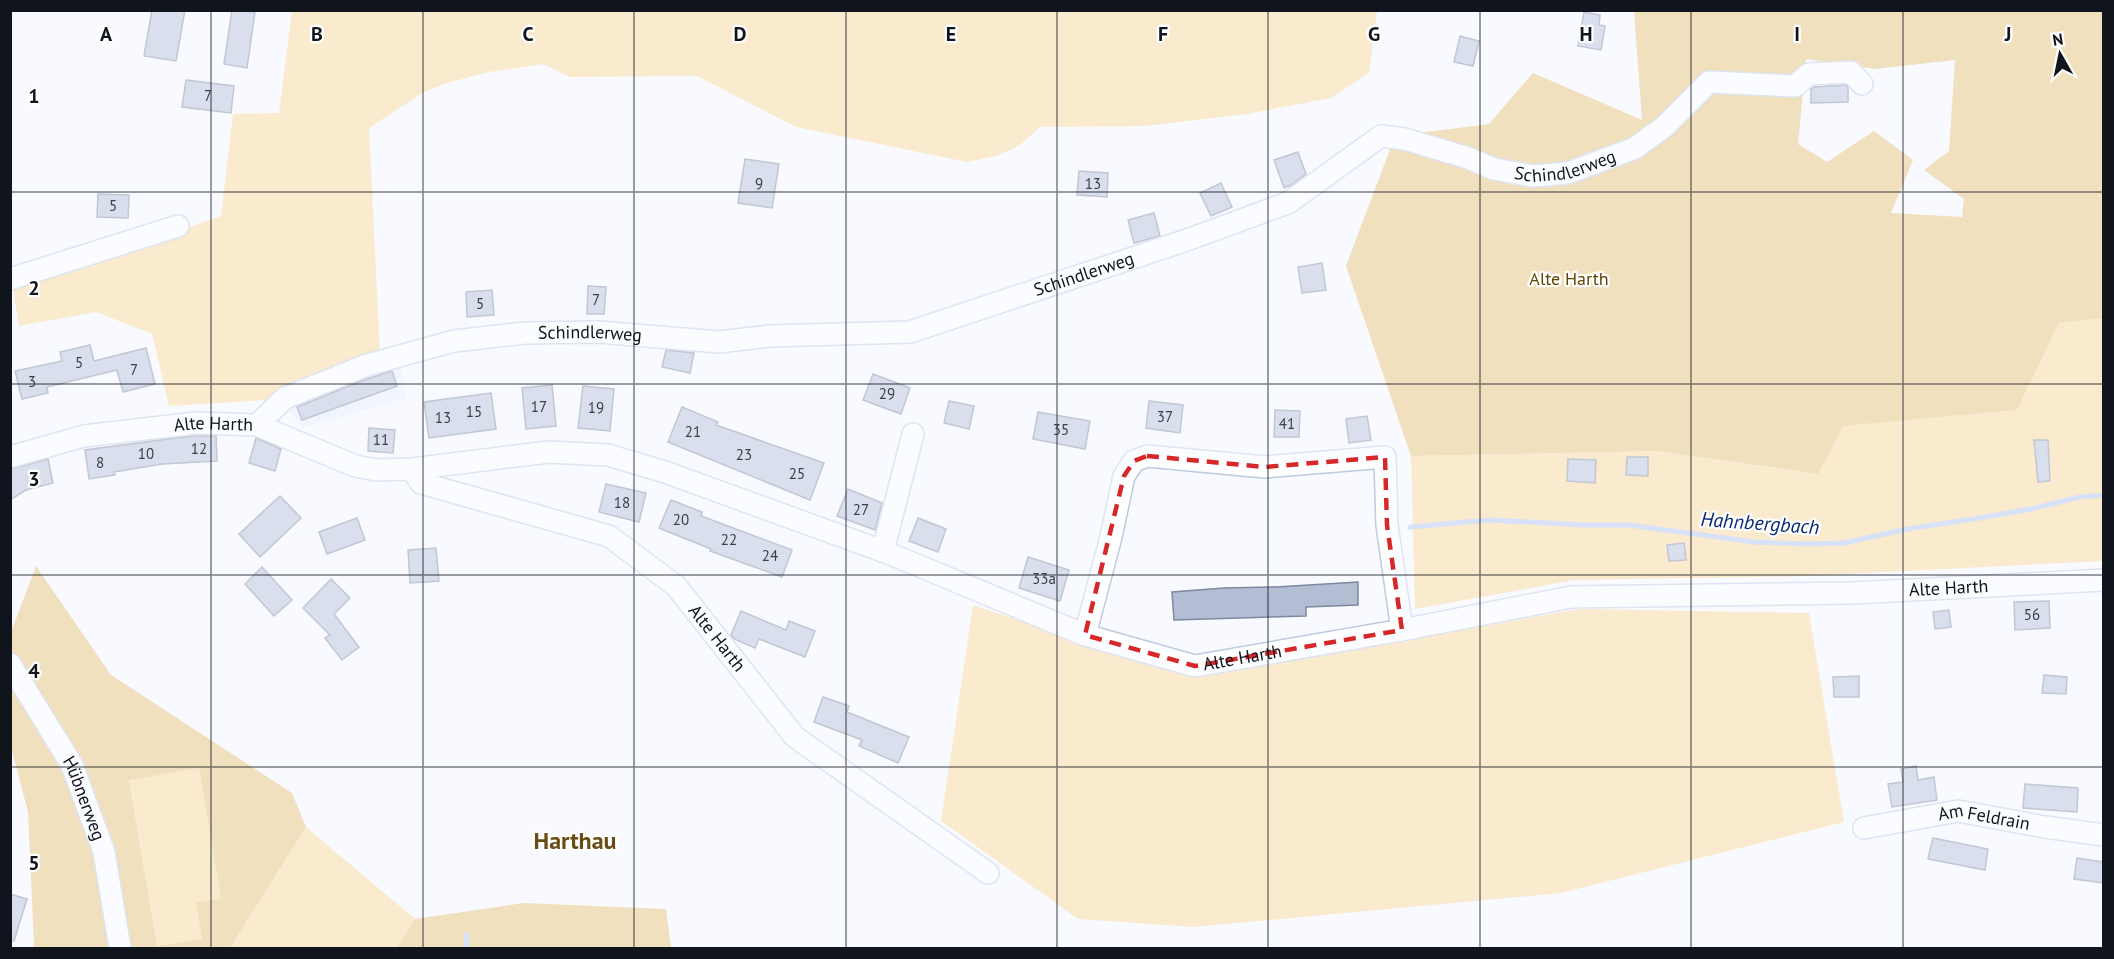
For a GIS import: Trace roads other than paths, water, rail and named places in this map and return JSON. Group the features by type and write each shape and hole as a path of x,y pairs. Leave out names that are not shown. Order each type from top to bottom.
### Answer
{"street":[{"name":"Schindlerweg","path":"257,425 285,398 367,365 454,341 525,333 597,333 719,342 770,336 910,332 1288,203 1381,136 1406,139 1468,158 1494,169 1533,176 1568,173 1635,148 1664,127 1709,82 1795,86 1809,74 1851,72 1862,84"},
{"path":"10,279 178,226"},
{"name":"Alte Harth","path":"10,457 84,436 196,423 257,425 355,466 376,470 412,469 548,452 608,455 665,472 883,551 1084,635 1195,666 1402,630 1571,597 1852,593 2103,580"},
{"path":"883,551 913,434"},
{"path":"1084,635 1111,537 1124,476 1134,460 1147,456 1265,467 1385,457 1387,525 1402,630"},
{"name":"Alte Harth","path":"412,469 421,483 609,536 676,586 795,737 988,873"},
{"name":"Hübnerweg","path":"10,664 72,765 104,852 120,948"},
{"name":"Am Feldrain","path":"1864,828 1958,811 2103,835"}],"waterway":[{"name":"Hahnbergbach","path":"1410,527 1489,520 1629,525 1754,542 1844,543 1912,528 2031,509 2080,497 2104,495"},
{"path":"466,935 467,948"}],"district":[{"name":"Harthau","path":"575,841"}]}
